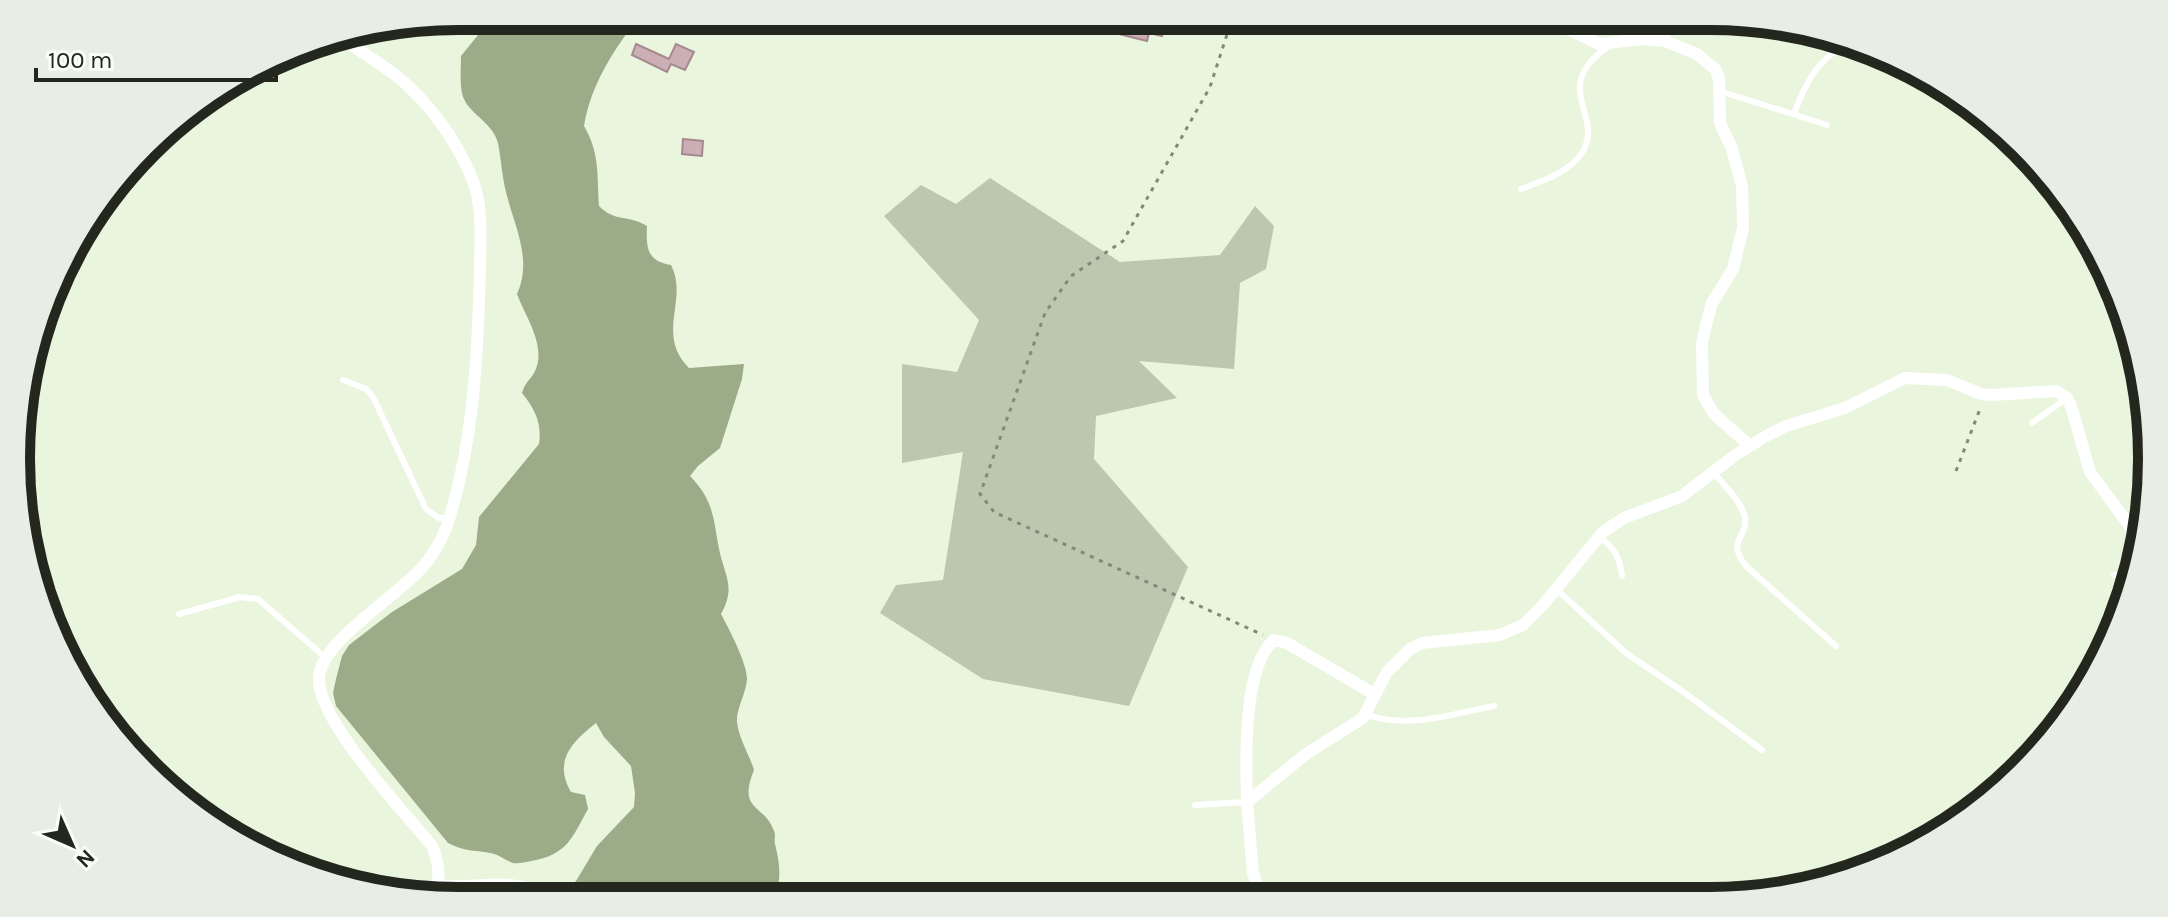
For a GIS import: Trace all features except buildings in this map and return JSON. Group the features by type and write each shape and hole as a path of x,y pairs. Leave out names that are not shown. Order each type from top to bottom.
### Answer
{"street":[{"path":"1568,30 1599,44 1642,39 1665,41 1710,63 1719,79 1720,123 1732,149 1742,186 1743,228 1733,269 1712,303 1706,325 1702,344 1703,395 1714,414 1749,445"},
{"path":"350,44 400,79 435,116 472,176 478,198 479,312 472,400 463,463 450,518 431,557 419,572 345,634 319,674 325,708 342,734 432,846 438,862 438,886"},
{"path":"1247,802 1306,754 1365,714 1387,672 1410,649 1422,643 1483,638 1510,632 1532,617 1599,537 1624,518 1682,496 1749,445 1786,426 1855,403 1905,378 1947,380 1986,394 2056,391 2067,398 2090,472 2132,531"},
{"path":"1258,887 1253,873 1247,802 1247,745 1252,687 1263,655 1274,640 1279,639 1374,694"}],"lane":[{"path":"1665,41 1669,30"},
{"path":"1521,189 1569,166 1582,153 1588,140 1579,97 1583,75 1596,55 1612,44"},
{"path":"1794,114 1812,73 1838,50"},
{"path":"1720,91 1827,125"},
{"path":"343,380 366,389 373,397 426,509 439,518 450,518"},
{"path":"2032,423 2067,398"},
{"path":"1714,473 1744,513 1744,526 1736,545 1738,555 1746,566 1836,646"},
{"path":"1599,537 1610,544 1621,562 1622,576"},
{"path":"2114,575 2121,576"},
{"path":"1556,589 1626,653 1762,750"},
{"path":"179,614 250,596 268,605 327,659"},
{"path":"1365,714 1381,720 1405,722 1494,706"},
{"path":"1195,805 1247,802"},
{"path":"439,882 454,884 512,880 534,887"}],"path":[{"path":"1228,30 1210,87 1123,241 1071,276 1045,313 980,494 994,512 1274,640"},
{"path":"1956,471 1986,394"}],"shaded area":[{"path":"488,30 628,30 600,76 584,126 597,165 599,206 611,215 647,226 647,241 653,257 671,265 677,291 674,342 679,355 689,368 744,364 720,448 690,476 704,493 711,510 728,582 728,596 721,614 737,646 747,679 737,722 754,770 750,800 770,822 775,833 778,887 569,887 576,881 597,846 634,807 631,766 604,737 596,723 579,737 565,762 566,781 571,792 585,795 588,809 561,850 543,858 515,863 448,843 336,706 333,693 342,656 349,645 392,612 462,569 476,545 479,517 539,444 536,417 522,393 538,361 534,331 517,294 523,255 506,192 498,143 462,95 461,56 478,35"},
{"path":"990,178 1120,262 1220,255 1255,206 1274,226 1266,269 1240,283 1234,369 1139,361 1177,398 1096,416 1094,459 1188,567 1129,706 983,679 880,613 896,585 943,580 963,452 902,463 902,364 957,372 979,320 884,216 921,185 956,204"}]}
